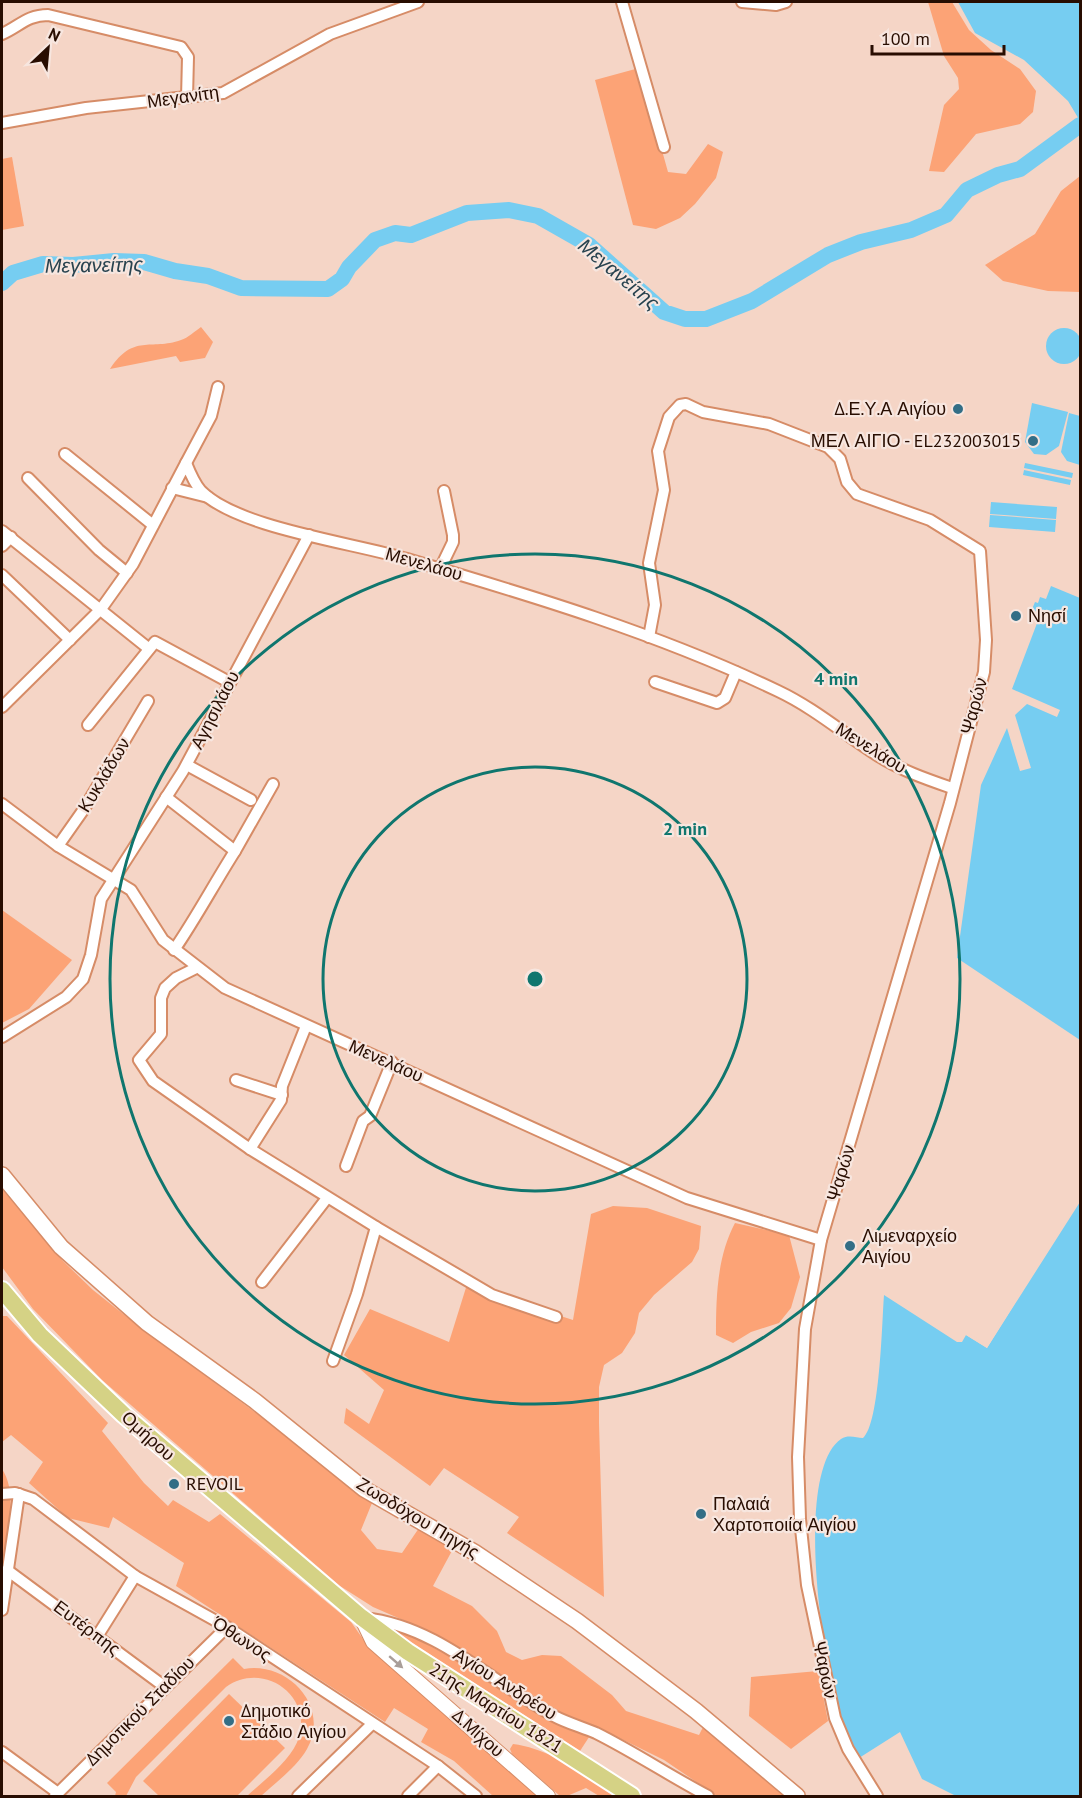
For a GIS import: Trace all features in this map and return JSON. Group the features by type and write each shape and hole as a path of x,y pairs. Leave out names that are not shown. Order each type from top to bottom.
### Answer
{"main road":[{"name":"Ζωοδόχου Πηγής","path":"2,1175 61,1247 147,1323 255,1401 364,1489 474,1551 561,1610 696,1711 797,1797"},
{"name":"Ομήρου","path":"2,1290 40,1335 124,1415 361,1617"},
{"name":"21ης Μαρτίου 1821","path":"361,1617 408,1652 632,1797"}],"street":[{"name":"Μεγανίτη","path":"2,123 86,108 187,98 228,91 330,34 418,2"},
{"path":"622,2 664,147"},
{"path":"742,2 779,3"},
{"path":"2,34 24,19 35,15 48,15 181,47 188,57 187,98"},
{"path":"2,707 101,609 127,573 212,416 218,387"},
{"name":"Ψαρών","path":"649,637 655,605 649,564 664,490 658,452 669,417 680,405 686,404 703,412 769,424 828,447 840,459 847,482 856,494 930,520 980,551 986,640 984,672 873,1069 820,1240 805,1329 798,1457 801,1539 807,1585 835,1718 848,1749 877,1797"},
{"path":"65,454 153,525"},
{"name":"Μενελάου","path":"186,463 195,483 208,497 245,516 540,598 649,637 780,692 846,732 878,756 914,775 952,788"},
{"path":"28,478 99,550 127,573"},
{"path":"172,488 208,497"},
{"path":"440,569 453,542 444,491"},
{"path":"2,546 6,534 148,648"},
{"name":"Αγησιλάου","path":"2,1037 66,997 79,984 90,961 98,907 187,765 309,535"},
{"path":"2,575 70,640"},
{"path":"88,725 148,648 157,642 229,682"},
{"path":"655,682 717,703 726,698 736,672"},
{"name":"Κυκλάδων","path":"58,846 96,791 148,701"},
{"path":"187,765 251,800"},
{"path":"174,950 205,904 273,784"},
{"path":"166,798 235,851"},
{"name":"Μενελάου","path":"2,804 58,846 113,880 122,883 136,895 154,929 174,950 225,988 687,1198 820,1240"},
{"path":"196,968 172,980 165,988 161,998 160,1034 140,1060 153,1081 250,1149 327,1198 492,1295 556,1317"},
{"path":"250,1149 281,1101 282,1086 306,1026"},
{"path":"346,1166 363,1121 370,1116 392,1062"},
{"path":"236,1080 282,1095"},
{"path":"262,1282 327,1198"},
{"path":"333,1361 357,1294 376,1227"},
{"name":"Όθωνος","path":"3,1494 19,1494 42,1505 135,1576 227,1628 438,1766 476,1797"},
{"path":"2,1610 19,1494"},
{"name":"Ευτέρπης","path":"7,1570 98,1635 165,1687"},
{"path":"98,1635 135,1576"},
{"name":"Αγίου Ανδρέου","path":"361,1617 391,1621 422,1634 475,1664 554,1716 579,1726 708,1797"},
{"name":"Δ.Μίχου","path":"361,1617 373,1642 548,1797"},
{"name":"Δημοτικού Σταδίου","path":"56,1795 227,1628"},
{"path":"298,1797 372,1724"},
{"path":"2,1752 56,1795"},
{"path":"408,1797 438,1766"}],"shaded area":[{"path":"928,2 952,2 969,30 991,50 1020,69 1036,91 1033,112 1020,124 976,134 944,172 929,171 944,105 959,89 958,78 944,56"},
{"path":"639,68 668,172 686,174 708,144 723,152 716,178 695,204 680,218 656,229 633,225 595,80"},
{"path":"12,157 24,226 2,230 2,159"},
{"path":"1080,176 1080,292 1048,291 1003,281 985,265 1035,234 1061,191"},
{"path":"201,327 213,342 205,358 180,362 176,356 110,369 119,358 135,347 181,340"},
{"path":"2,910 72,960 29,1009 2,1023"},
{"path":"2,1189 63,1261 93,1290 290,1438 372,1503 361,1530 377,1549 402,1553 419,1528 454,1547 433,1586 472,1606 497,1631 506,1652 522,1660 542,1655 561,1656 612,1695 626,1711 699,1735 704,1725 789,1796 717,1796 664,1760 597,1727 563,1714 435,1634 373,1607 340,1586 102,1380 33,1309 2,1267"},
{"path":"613,1206 647,1208 701,1226 699,1249 692,1262 654,1295 639,1313 635,1333 622,1353 604,1365 599,1387 599,1423 604,1597 507,1533 519,1517 444,1468 430,1486 344,1423 346,1408 369,1424 384,1390 344,1355 370,1309 449,1342 469,1278 511,1300 573,1320 591,1214"},
{"path":"735,1223 789,1235 800,1277 791,1308 779,1323 751,1332 733,1343 716,1335 716,1321 721,1263"},
{"path":"2,1316 7,1316 108,1423 102,1431 144,1483 168,1506 173,1500 209,1522 220,1514 351,1622 368,1646 539,1796 493,1796 454,1761 421,1742 428,1729 394,1708 385,1722 176,1586 184,1563 113,1517 109,1528 68,1518 29,1483 43,1462 11,1435 2,1442"},
{"path":"2,1469 10,1492 11,1506 2,1573"},
{"path":"400,1631 591,1734 580,1751 398,1634"},
{"path":"233,1658 244,1669 260,1668 275,1672 289,1679 301,1690 309,1703 313,1717 313,1733 307,1749 298,1762 261,1796 247,1796 290,1754 299,1737 301,1721 298,1707 291,1695 281,1686 268,1680 254,1678 240,1680 226,1687 136,1777 126,1796 115,1796 116,1792 107,1783"},
{"path":"818,1671 828,1721 791,1749 749,1716 751,1677"},
{"name":"Δημοτικό Στάδιο Αιγίου","path":"229,1694 285,1748 237,1796 159,1796 143,1781"},
{"path":"513,1744 555,1757 617,1796 599,1796 586,1788 567,1796 560,1796 512,1754 510,1749"}],"water":[{"path":"958,2 1080,2 1080,121 1068,101 1024,60 975,33"},
{"path":"1064,328 1077,333 1082,346 1077,359 1064,364 1051,359 1046,346 1051,333"},
{"path":"1032,403 1068,412 1059,446 1046,455 1034,454 1025,442"},
{"path":"1069,413 1080,416 1080,465 1067,461 1061,452"},
{"path":"1025,463 1073,473 1072,478 1024,468"},
{"path":"1024,470 1071,480 1070,485 1023,475"},
{"path":"991,502 1057,507 1056,519 990,514"},
{"path":"990,515 1056,520 1055,532 989,527"},
{"path":"1051,586 1080,598 1080,1040 957,958 981,785 1007,728 1020,771 1031,768 1015,715 1027,704 1057,717 1060,710 1012,689 1039,618 1030,614 1040,597 1046,599"},
{"path":"1080,1202 1080,1796 956,1796 922,1779 900,1732 859,1758 847,1733 835,1694 825,1647 818,1595 815,1544 817,1498 825,1461 841,1439 850,1436 863,1438 869,1429 877,1393 884,1295 957,1342 962,1342 966,1335 987,1348"}],"pier":[{"path":"1080,1199 987,1348 966,1335 967,1332 986,1344"}],"waterway":[{"name":"Μεγανείτης","path":"2,283 13,273 43,264 73,265 114,261 144,262 175,271 208,276 241,288 328,289 342,279 349,267 375,240 395,233 411,235 467,213 509,210 538,216 589,245 664,312 685,319 706,319 752,301 828,255 861,242 911,230 946,215 967,190 998,175 1020,169 1080,125"}],"place":[{"name":"Δ.Ε.Υ.Α Αιγίου","path":"958,409"},
{"name":"ΜΕΛ ΑΙΓΙΟ - EL232003015","path":"1033,441"},
{"name":"Νησί","path":"1016,616"},
{"name":"Λιμεναρχείο Αιγίου","path":"850,1246"},
{"name":"REVOIL","path":"174,1484"},
{"name":"Παλαιά Χαρτοποιία Αιγίου","path":"701,1514"},
{"name":"Δημοτικό Στάδιο Αιγίου","path":"229,1721"}]}
